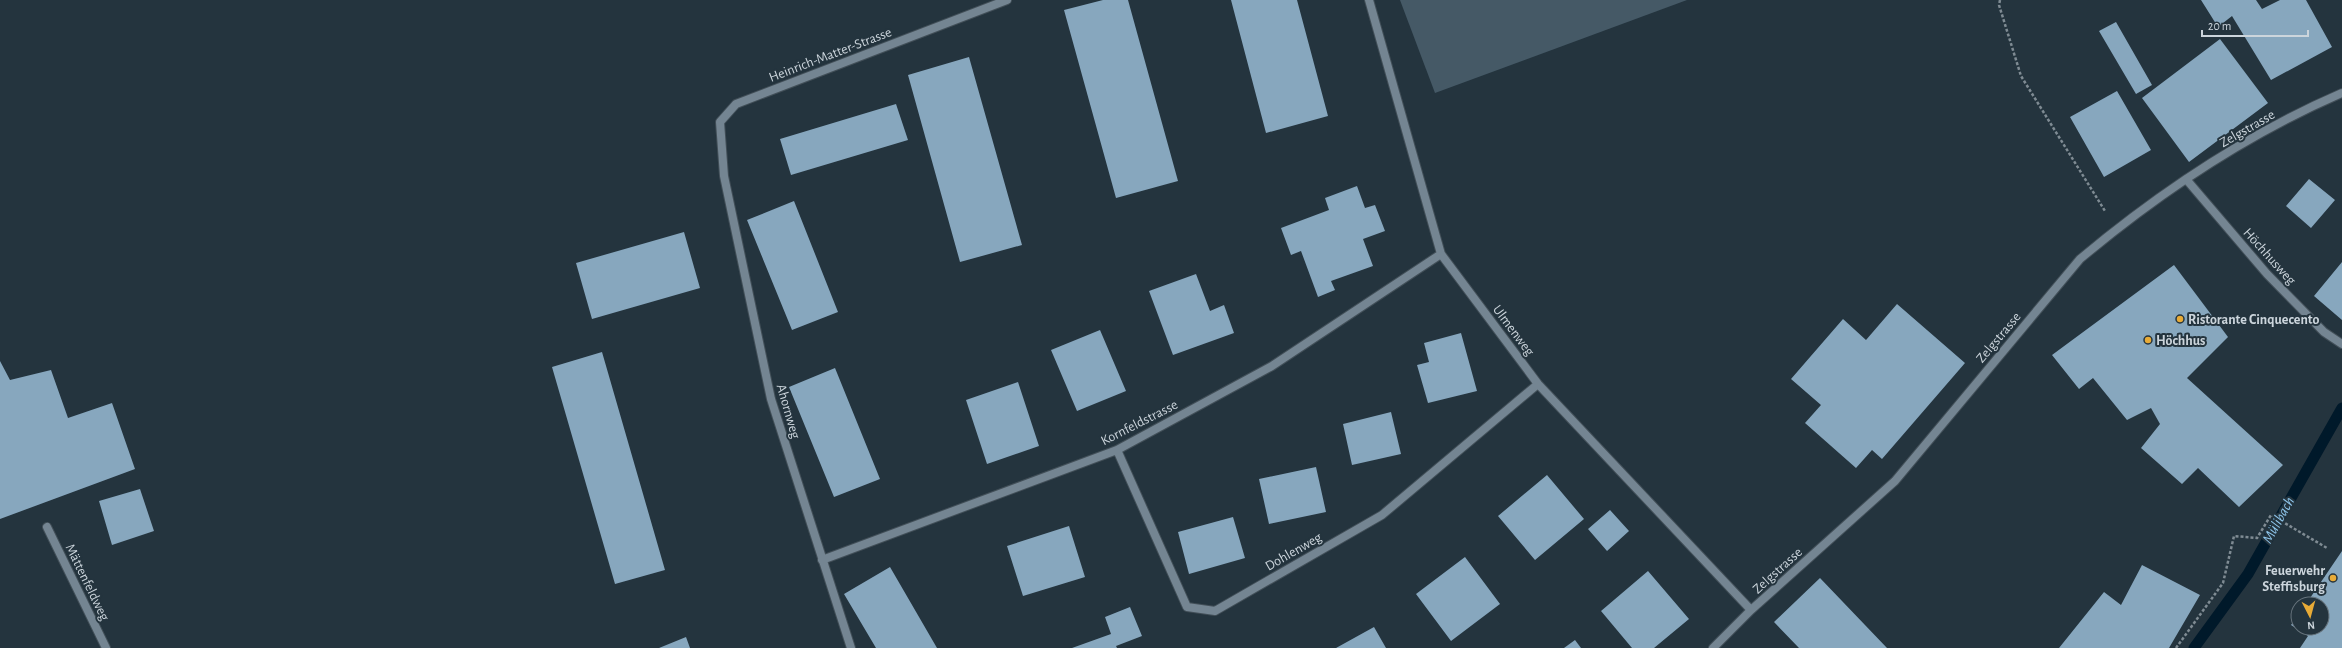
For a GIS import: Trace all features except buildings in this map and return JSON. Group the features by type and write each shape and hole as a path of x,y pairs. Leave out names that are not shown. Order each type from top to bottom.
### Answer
{"street":[{"name":"Heinrich-Matter-Strasse","path":"724,176 720,122 736,104 1006,0"},
{"name":"Ulmenweg","path":"1369,0 1441,254 1538,384 1751,610"},
{"name":"Zelgstrasse","path":"1713,648 1751,610 1895,481 2080,259 2116,228 2186,179 2261,133 2314,105 2342,93"},
{"name":"Ahornweg","path":"724,176 771,399 851,648"},
{"name":"Höchhusweg","path":"2186,179 2267,274 2324,332 2342,344"},
{"name":"Kornfeldstrasse","path":"822,560 1117,450 1272,366 1441,254"},
{"name":"Dohlenweg","path":"1117,450 1187,607 1215,611 1382,515 1538,384"},
{"name":"Mättenfeldweg","path":"46,527 106,648"}],"path":[{"path":"2000,0 2000,5 2021,76 2116,228"},
{"path":"2176,648 2223,583 2234,536 2257,538 2271,515 2327,548"}],"shaded area":[{"path":"1400,0 1687,0 1435,93"}],"waterway":[{"name":"Mülibach","path":"2194,648 2248,574 2342,408"}],"place":[{"name":"Ristorante Cinquecento","path":"2180,319"},
{"name":"Höchhus","path":"2148,340"},
{"name":"Feuerwehr Steffisburg","path":"2333,578"}]}
